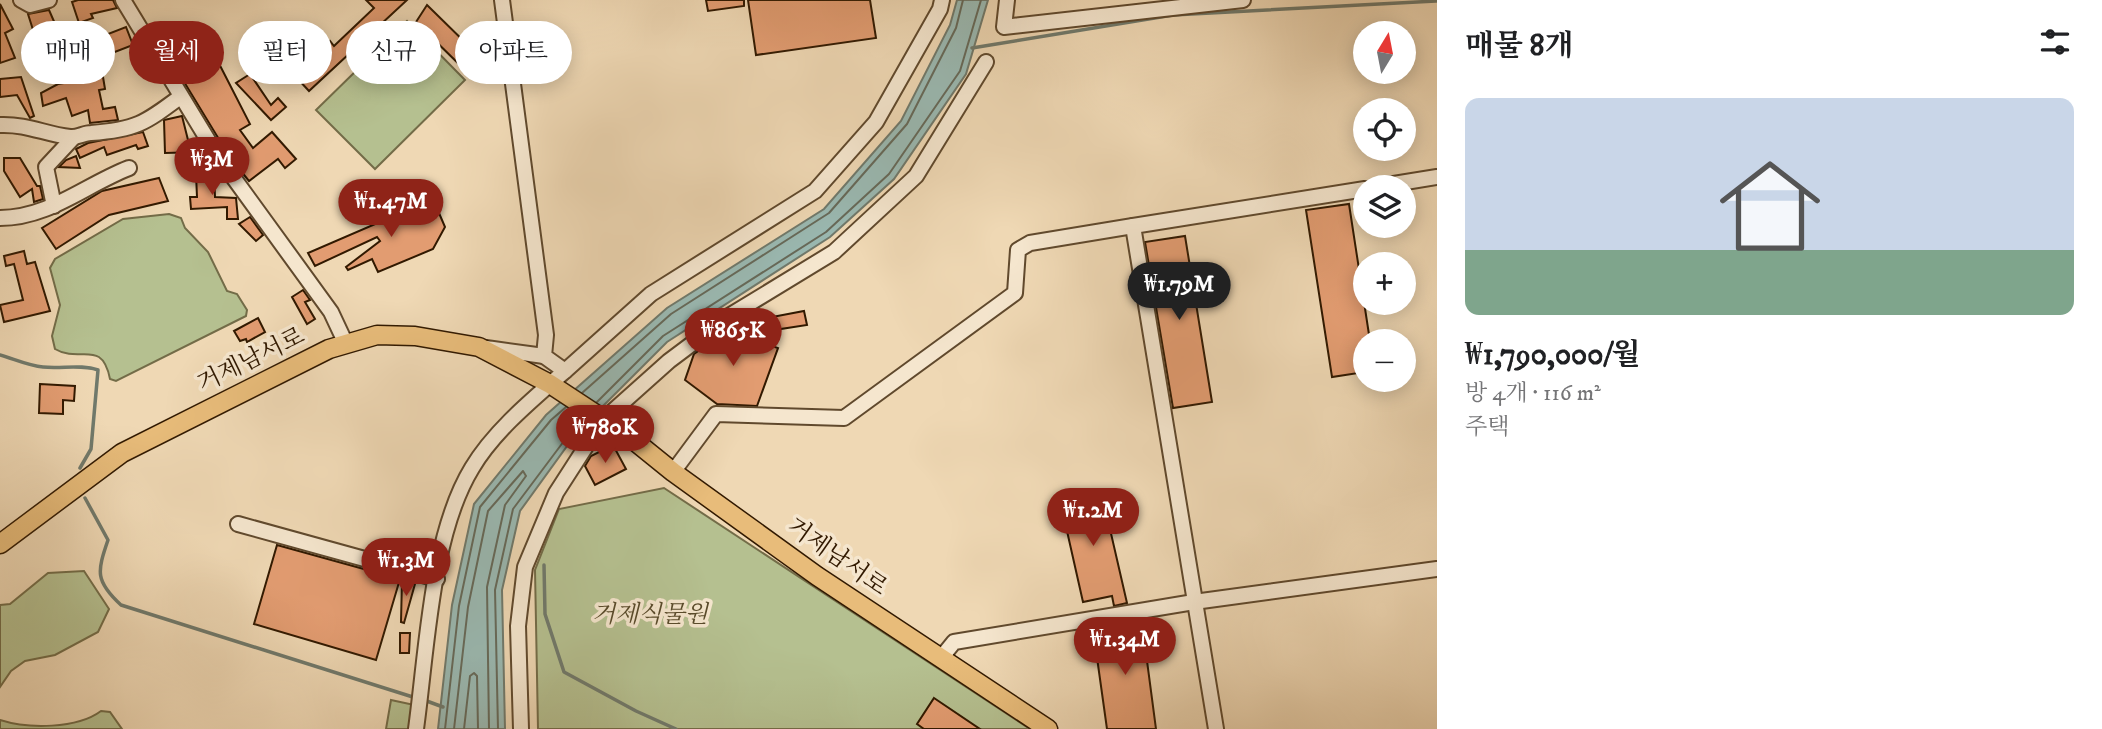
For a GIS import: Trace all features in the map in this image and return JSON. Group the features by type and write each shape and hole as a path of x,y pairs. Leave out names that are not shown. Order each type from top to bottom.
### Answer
{"main road":[{"name":"거제남서로","path":"0,544 121,453 263,380 346,344 377,335 390,335 415,336 479,347 550,384 626,434 673,472 817,576 1048,729"}],"street":[{"path":"21,0 30,5 49,0"},
{"path":"123,0 180,97 244,194 331,312 346,344"},
{"path":"502,0 545,335 544,355"},
{"path":"416,729 437,579 451,508 472,466 497,436 550,384 650,294 815,191 876,122 940,9 942,0"},
{"path":"1007,0 1004,27 1243,0"},
{"path":"521,729 518,626 525,567 556,493 603,420 669,361 729,316 834,252 916,176 986,62"},
{"path":"54,206 46,167 73,138 88,133 115,132 143,123 156,118 180,97"},
{"path":"0,125 22,124 73,138"},
{"path":"0,218 34,215 90,185 129,169"},
{"path":"1416,180 1437,177"},
{"path":"673,472 716,414 844,418 1015,293 1018,250 1030,243 1353,191"},
{"path":"1133,226 1216,729"},
{"path":"479,347 544,355 565,371"},
{"path":"238,524 437,579"},
{"path":"941,658 954,642 1194,602 1437,569"}],"green space":[{"path":"441,56 455,70 455,84 461,84 375,169 316,110 346,81 346,84 441,84"},
{"path":"169,214 181,218 185,228 208,252 227,291 237,294 247,310 246,316 116,381 110,379 102,359 96,355 64,353 55,349 52,336 60,305 50,268 55,259 123,219"},
{"name":"거제식물원","path":"664,488 1030,729 538,729 535,570 559,509"},
{"path":"84,571 109,609 98,632 55,655 25,661 11,671 0,687 0,605 10,604 48,573"},
{"path":"391,700 419,706 416,729 386,729"},
{"path":"101,711 110,712 122,729 0,729 0,720 24,725 52,726 79,721"}],"water":[{"path":"957,0 988,0 966,74 894,179 830,237 667,342 578,431 520,511 502,590 505,729 438,729 452,605 474,504 546,415 667,308 824,209 901,121 950,25"}],"building":[{"path":"113,0 117,8 91,14 93,18 78,21 72,2"},
{"path":"366,0 407,0 384,21 360,21 374,8"},
{"path":"706,0 744,0 744,6 708,11"},
{"path":"748,0 870,0 876,38 756,55"},
{"path":"0,4 13,29 5,33 15,58 0,63"},
{"path":"427,5 455,32 455,60 441,46 441,21 417,21"},
{"path":"49,10 54,21 30,21 28,14"},
{"path":"126,27 129,47 115,52 115,31"},
{"path":"346,35 346,57 332,70 332,44 334,46"},
{"path":"224,73 250,124 240,130 253,148 272,132 296,159 285,168 278,159 249,181 240,170 236,156 224,139 220,141 185,84 224,84"},
{"path":"21,77 21,84 23,84 34,116 30,118 17,95 0,97 0,79"},
{"path":"236,83 257,84 271,105 278,98 286,107 271,120"},
{"path":"58,84 104,84 105,89 99,90 103,109 115,107 118,120 90,123 88,110 72,116 66,98 43,106 41,93"},
{"path":"303,84 317,84 309,91"},
{"path":"182,116 189,144 199,143 201,152 165,153 164,120"},
{"path":"143,132 148,146 138,149 136,145 107,155 104,147 80,158 76,149 88,143"},
{"path":"76,156 80,168 59,167 66,160"},
{"path":"4,158 20,158 37,186 40,186 43,199 34,202 32,189 20,197 4,171"},
{"path":"214,172 215,197 236,198 238,219 227,219 227,207 191,209 190,197 197,197 196,174"},
{"path":"159,178 168,201 109,215 56,249 42,228 102,191"},
{"path":"433,199 445,227 433,249 378,272 372,259 348,270 346,267 380,241 377,237 315,266 308,253"},
{"path":"1349,204 1356,252 1353,252 1353,315 1366,315 1368,329 1353,329 1353,374 1332,377 1306,210"},
{"path":"250,217 263,235 256,241 239,224"},
{"path":"1185,236 1212,402 1173,408 1145,242"},
{"path":"24,251 27,264 35,262 50,311 4,322 0,305 23,300 14,264 6,266 4,256"},
{"path":"303,290 310,300 305,302 315,319 307,324 292,297"},
{"path":"804,311 807,325 774,330 772,317"},
{"path":"258,318 265,332 247,342 246,339 240,341 234,331"},
{"path":"739,322 765,332 742,336 778,348 757,406 717,404 685,380 694,354"},
{"path":"40,384 75,386 74,401 63,400 63,414 39,413"},
{"path":"613,445 626,469 595,485 585,466 591,456"},
{"path":"1101,490 1127,603 1114,606 1112,596 1083,602 1060,500"},
{"path":"277,545 400,579 376,660 254,624"},
{"path":"402,580 415,584 404,623 401,622"},
{"path":"1142,623 1156,729 1107,729 1093,629"},
{"path":"400,633 410,633 409,653 400,653"},
{"path":"934,698 980,729 924,729 917,724"}],"waterway":[{"path":"972,48 1173,15 1436,1"},
{"path":"0,355 38,366 85,367 98,370 91,449 80,468"},
{"path":"85,498 108,540 100,568 103,582 121,605 416,698"},
{"path":"544,565 545,614 564,672 636,711 676,729"},
{"path":"424,700 443,707"}]}
